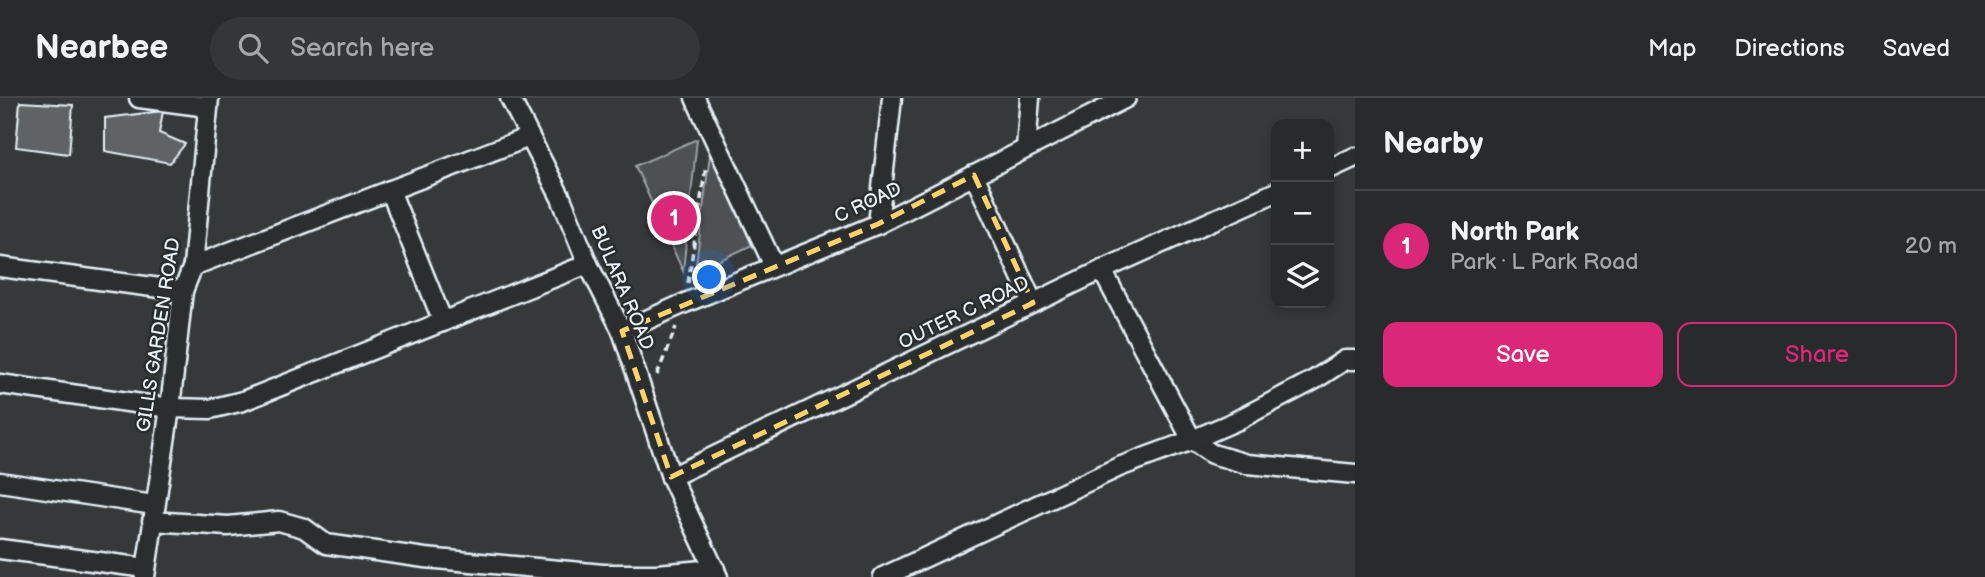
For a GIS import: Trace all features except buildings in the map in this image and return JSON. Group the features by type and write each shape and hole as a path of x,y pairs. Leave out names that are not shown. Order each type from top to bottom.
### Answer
{"street":[{"path":"139,98 209,103"},
{"name":"BULARA ROAD","path":"510,98 561,198 622,331 671,477 717,573"},
{"path":"695,98 774,266"},
{"path":"878,224 892,98"},
{"path":"1026,148 1030,98"},
{"name":"C ROAD","path":"622,331 878,224 1126,98"},
{"name":"GILLS GARDEN ROAD","path":"145,573 170,408 183,291 193,266 209,103"},
{"path":"193,266 528,137"},
{"path":"1334,167 1355,157"},
{"path":"974,175 1033,303"},
{"path":"390,190 443,322"},
{"name":"OUTER C ROAD","path":"671,477 1102,270 1271,194"},
{"path":"0,384 170,408 210,409 243,401 589,264"},
{"path":"0,267 183,291"},
{"path":"1102,270 1192,440 1212,454 1247,464 1355,474"},
{"path":"892,576 1119,467 1236,421 1314,380 1345,360 1355,360"},
{"path":"0,482 228,526 279,521 304,528 326,544 537,573 717,573"},
{"path":"0,549 145,573"}],"path":[{"path":"645,404 685,303 711,133"}],"highlighted area":[{"path":"974,175 1033,303 671,477 622,331 878,224"}],"shaded area":[{"path":"697,139 683,271 635,166"},
{"path":"710,154 752,245 695,272"}],"place":[{"name":"North Park","path":"674,218"}]}
